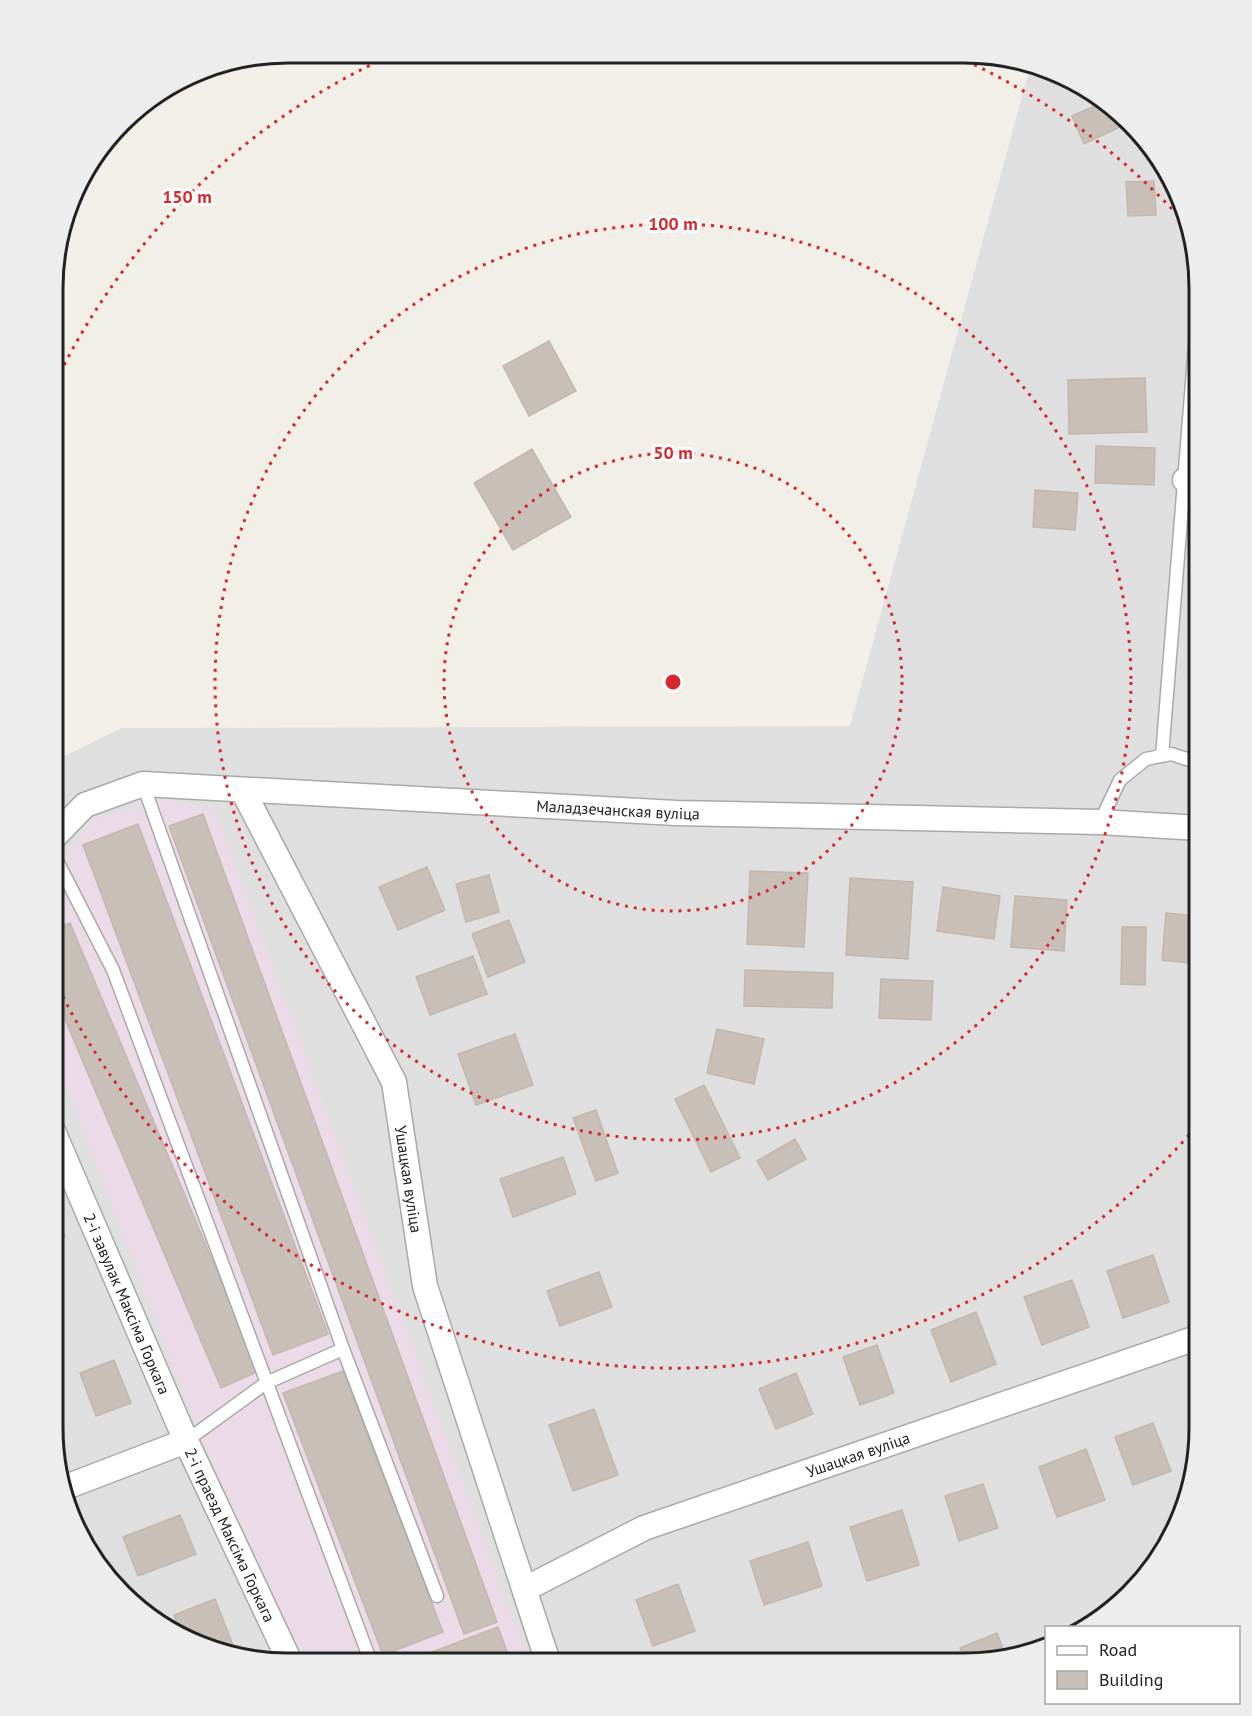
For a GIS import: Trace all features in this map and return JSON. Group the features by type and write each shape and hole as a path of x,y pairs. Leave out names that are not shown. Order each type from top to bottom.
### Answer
{"street":[{"name":"Маладзечанская вуліца","path":"63,828 85,805 143,784 676,813 1100,822 1189,827"},
{"name":"Ушацкая вуліца","path":"243,791 394,1083 425,1286 545,1653"},
{"name":"2-і завулак Максіма Горкага","path":"63,1154 186,1442"},
{"name":"Ушацкая вуліца","path":"525,1589 644,1528 1189,1340"},
{"path":"71,1485 186,1442"},
{"name":"2-і праезд Максіма Горкага","path":"186,1442 286,1653"}],"lane":[{"path":"1162,756 1189,508"},
{"path":"1100,822 1120,780 1146,759 1172,754 1189,760"},
{"path":"143,784 343,1349 436,1596"},
{"path":"63,872 113,969 367,1653"},
{"path":"186,1442 266,1383 343,1349"}],"shaded area":[{"path":"1029,73 1063,86 1089,101 1123,129 1142,151 1159,176 1172,202 1185,244 1189,273 1189,1443 1185,1472 1172,1514 1159,1540 1142,1565 1112,1597 1076,1623 1070,1626 1045,1626 1045,1638 1008,1649 979,1653 273,1653 244,1649 202,1636 176,1623 151,1606 119,1576 93,1540 75,1500 67,1472 63,1443 63,757 122,728 850,726"},
{"path":"167,798 215,810 526,1653 300,1653 196,1426 63,1078 63,859 92,820"}],"building":[{"path":"1095,106 1120,127 1084,144 1072,116"},
{"path":"1154,181 1156,215 1128,216 1126,182"},
{"path":"549,341 576,391 529,416 503,366"},
{"path":"1145,378 1147,432 1069,434 1068,380"},
{"path":"1096,446 1155,448 1154,485 1095,483"},
{"path":"532,449 571,517 513,550 474,483"},
{"path":"1035,490 1078,493 1075,530 1033,527"},
{"path":"203,814 497,1622 464,1634 169,826"},
{"path":"138,824 328,1334 273,1355 83,845"},
{"path":"427,867 445,910 398,930 379,887"},
{"path":"750,871 808,873 804,947 747,944"},
{"path":"489,875 499,912 466,922 456,884"},
{"path":"850,878 913,882 908,959 846,955"},
{"path":"943,887 1000,896 994,939 937,931"},
{"path":"1015,896 1067,900 1064,951 1011,947"},
{"path":"1166,913 1189,915 1189,963 1162,960"},
{"path":"509,920 525,962 488,977 472,934"},
{"path":"70,923 259,1371 221,1388 63,1015 63,926"},
{"path":"1122,927 1146,927 1145,985 1121,984"},
{"path":"473,956 487,994 430,1015 416,977"},
{"path":"745,970 833,973 832,1008 744,1006"},
{"path":"881,979 933,981 931,1020 879,1018"},
{"path":"717,1029 764,1039 754,1084 707,1073"},
{"path":"515,1034 533,1085 476,1105 458,1054"},
{"path":"704,1085 740,1158 711,1172 675,1099"},
{"path":"596,1110 618,1173 596,1181 573,1118"},
{"path":"795,1139 806,1159 768,1180 757,1161"},
{"path":"563,1157 576,1194 513,1217 500,1179"},
{"path":"1153,1255 1169,1302 1123,1318 1107,1271"},
{"path":"599,1272 612,1307 560,1326 547,1291"},
{"path":"1072,1280 1089,1327 1042,1345 1024,1297"},
{"path":"976,1312 996,1364 951,1382 931,1330"},
{"path":"877,1345 894,1393 860,1405 843,1357"},
{"path":"114,1360 131,1403 96,1416 80,1373"},
{"path":"343,1371 443,1632 388,1653 382,1653 283,1393"},
{"path":"796,1373 813,1414 776,1429 759,1389"},
{"path":"594,1409 618,1475 573,1491 549,1425"},
{"path":"1153,1423 1171,1471 1133,1485 1115,1437"},
{"path":"1086,1449 1105,1500 1057,1517 1039,1467"},
{"path":"983,1484 998,1528 959,1541 945,1496"},
{"path":"902,1510 919,1565 867,1581 850,1527"},
{"path":"180,1515 196,1554 138,1576 123,1537"},
{"path":"808,1542 822,1586 764,1605 750,1561"},
{"path":"678,1584 695,1631 653,1646 636,1600"},
{"path":"215,1599 233,1646 189,1630 177,1624 174,1615"},
{"path":"498,1627 508,1653 430,1653"},
{"path":"997,1633 1003,1650 962,1653 960,1648"}]}
